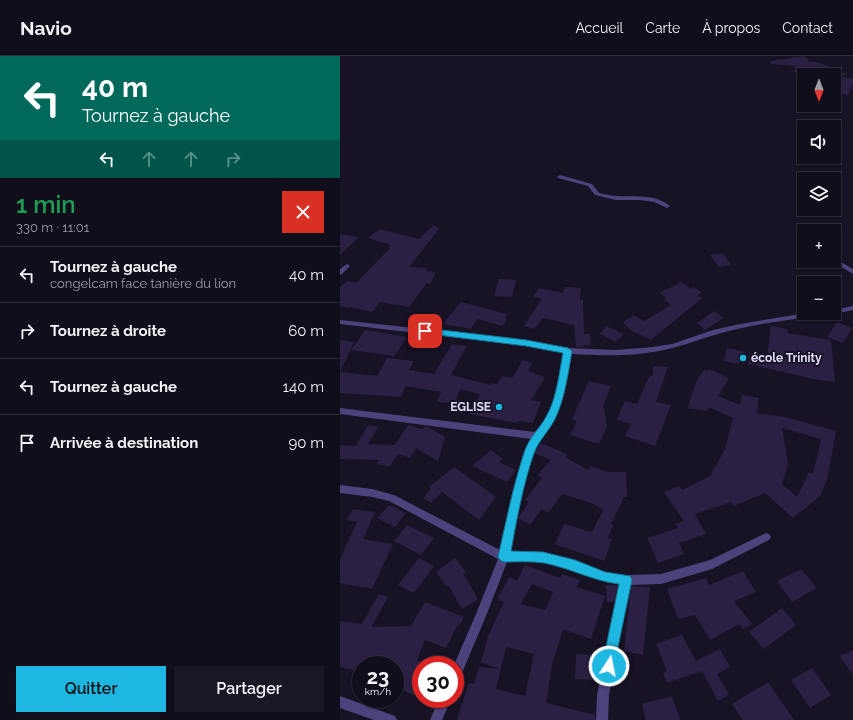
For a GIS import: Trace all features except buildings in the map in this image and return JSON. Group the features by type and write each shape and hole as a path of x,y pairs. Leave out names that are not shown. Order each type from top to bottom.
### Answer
{"street":[{"path":"560,177 590,185 597,194 601,196 616,198 640,198 656,201 667,206"},
{"path":"841,264 853,272"},
{"path":"340,273 347,266"},
{"path":"841,311 853,308"},
{"path":"340,322 526,343 568,351 616,353 653,350 673,346 740,326 797,317"},
{"path":"464,656 504,557 516,498 529,452 537,436 550,420 557,403 568,351"},
{"path":"340,410 537,436"},
{"path":"340,489 391,498 504,557 543,557 575,566 605,577 626,580 661,579 712,564 766,537"},
{"path":"602,720 603,695 626,580"},
{"path":"340,702 391,720"},
{"path":"436,720 441,708"}],"place":[{"name":"école Trinity","path":"743,358"},
{"name":"EGLISE","path":"499,407"}],"route":[{"path":"425,331 526,343 568,351 557,403 550,420 537,436 529,452 516,498 504,557 543,557 575,566 605,577 626,580 609,666"}]}
